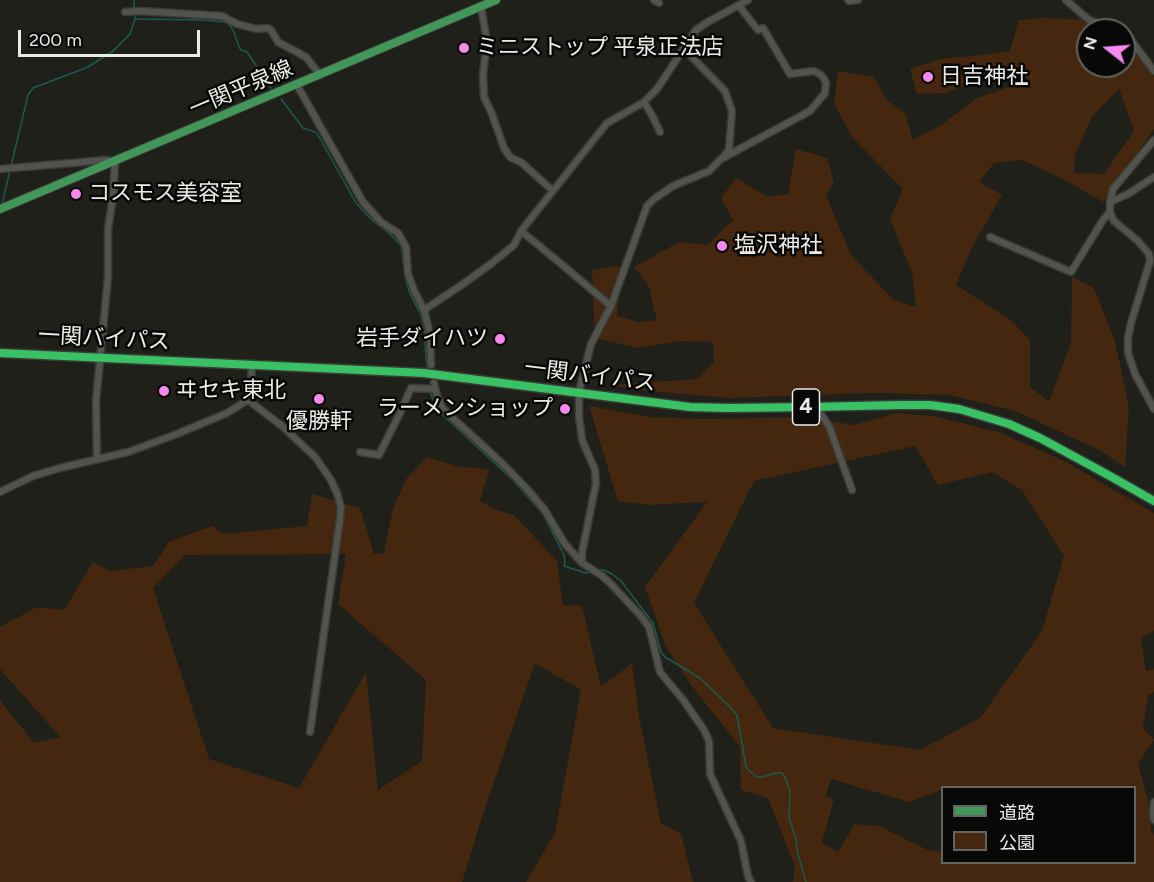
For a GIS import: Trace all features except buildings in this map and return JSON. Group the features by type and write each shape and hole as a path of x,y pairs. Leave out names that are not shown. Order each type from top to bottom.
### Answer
{"highway":[{"name":"一関バイパス","path":"0,353 424,373 436,382 579,392 690,406 728,408 930,405 959,409 1009,424 1040,438 1154,501"}],"main road":[{"name":"一関平泉線","path":"1,209 496,0"}],"street":[{"path":"424,310 492,263 514,244 521,231 607,123 644,102 657,89 696,30 748,0"},
{"path":"848,0 858,0"},
{"path":"1066,0 1087,18"},
{"path":"481,6 487,42 483,74 484,97 504,148 510,157 522,163 553,191"},
{"path":"721,159 810,111 825,93 826,83 821,75 814,71 790,74 763,28 758,30 739,6"},
{"path":"126,12 222,16 237,24 257,29 267,28 271,30 278,42 306,57 320,75"},
{"path":"582,563 596,483 595,470 582,440 579,416 579,392 591,344 611,306 647,206 673,186 709,171 729,150 732,111 725,91 691,56 686,46"},
{"path":"1136,47 1154,71"},
{"path":"297,85 363,202 381,222 398,233 406,247 408,274 424,310 430,334 431,364"},
{"path":"644,102 660,132"},
{"path":"1154,140 1113,189 1110,202 1110,212 1114,221 1138,241 1149,254 1150,261 1131,323 1128,353 1135,374 1154,409"},
{"path":"0,170 107,160 115,162 108,230 108,277 96,401 97,459"},
{"path":"1110,202 1128,194 1154,177"},
{"path":"990,237 1071,272 1110,212"},
{"path":"521,231 611,306"},
{"path":"0,492 33,476 128,452 227,413 248,400 252,364"},
{"path":"360,452 379,455 411,388 436,382 437,396 444,409 496,457 544,509 565,544 582,563 599,573 622,595 649,627 660,672 705,730 709,741 710,774 741,841 751,882"},
{"path":"248,400 282,426 315,457 331,480 340,507 310,732"},
{"path":"816,407 829,426 852,490"},
{"path":"1154,802 1154,820"}],"green space":[{"path":"1019,20 1076,20 1076,78 1136,78 1136,53 1154,77 1154,129 1103,202 1059,177 1022,160 994,163 979,182 1002,195 972,247 956,285 1012,321 1030,340 1030,387 1049,402 1071,343 1072,277 1094,288 1115,341 1129,407 1125,467 1099,450 1015,411 949,395 869,393 730,398 608,385 697,379 714,362 713,342 680,341 638,348 595,338 592,270 619,266 617,316 638,322 657,320 648,285 634,267 679,242 707,245 733,220 721,198 736,178 768,197 788,194 796,149 827,158 834,183 826,195 851,255 894,300 916,307 912,272 890,219 903,189 852,137 834,103 838,71 874,77 887,100 906,115 913,140 941,125 977,98 1029,80 1014,71 972,82 946,93 917,94 910,69 941,59 1010,51","holes":["1119,89 1134,131 1104,174 1074,173 1075,155 1092,117"]},
{"path":"589,406 650,417 705,419 805,417 854,425 896,413 933,416 999,432 1066,462 1154,513 1154,631 1141,638 1146,671 1154,669 1154,692 1148,696 1143,728 1154,740 1138,764 1148,800 1151,830 1154,835 1154,882 793,882 795,867 768,798 741,790 740,747 691,685 666,647 645,587 707,502 648,505 618,501","holes":["915,446 938,485 992,472 1022,490 1064,556 1042,631 980,718 920,750 773,728 694,603 754,481"]},
{"path":"427,457 457,466 489,470 480,501 496,510 514,515 557,561 563,605 582,606 601,687 632,663 639,717 661,823 681,834 693,882 526,882 555,833 581,690 535,663 462,882 0,882 0,700 34,743 60,737 0,669 0,627 37,607 64,610 93,562 109,571 153,566 169,542 212,526 224,534 307,526 312,494 360,508 374,554 384,553 393,508 406,479","holes":["346,554 338,604 426,680 422,761 378,790 366,672 299,788 209,759 153,588 185,555"]}],"waterway":[{"path":"134,0 134,10"},
{"path":"11,166 28,95 33,88 88,67 113,51 130,34 135,15"},
{"path":"136,19 225,22 230,25 241,50 247,52 271,88"},
{"path":"281,99 303,128 318,135 356,203 401,245 406,280 424,328 427,370"},
{"path":"2,204 10,170"},
{"path":"430,392 437,409 513,480 543,514 564,555 564,566 586,573 591,572"},
{"path":"598,570 604,570 621,581 653,623 661,652 665,657 700,678 737,715 748,770 757,777 776,773 782,773 785,777 790,791 789,818 806,882"}],"place":[{"name":"ミニストップ 平泉正法店","path":"464,48"},
{"name":"日吉神社","path":"928,77"},
{"name":"コスモス美容室","path":"76,194"},
{"name":"塩沢神社","path":"722,246"},
{"name":"岩手ダイハツ","path":"500,339"},
{"name":"ヰセキ東北","path":"164,391"},
{"name":"優勝軒","path":"319,399"},
{"name":"ラーメンショップ","path":"565,409"}]}
